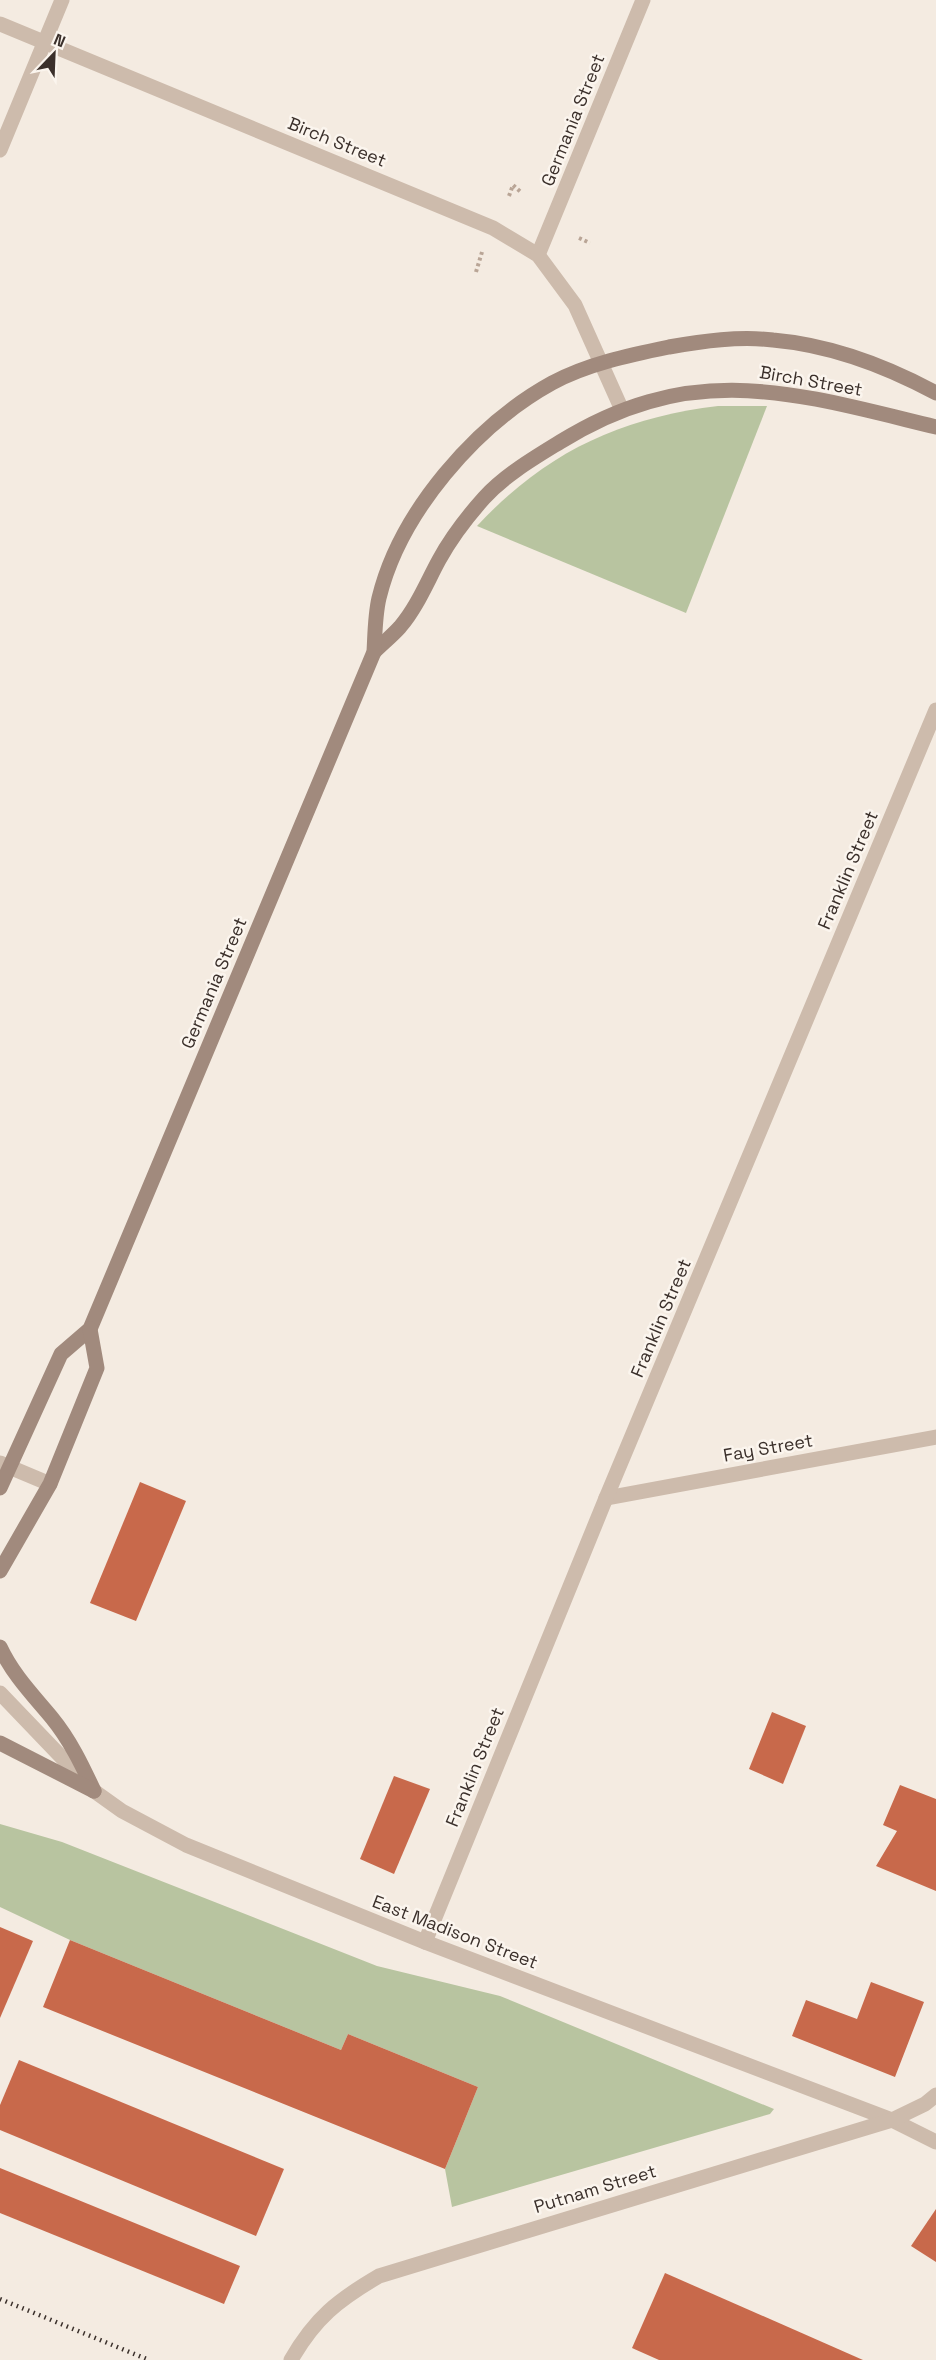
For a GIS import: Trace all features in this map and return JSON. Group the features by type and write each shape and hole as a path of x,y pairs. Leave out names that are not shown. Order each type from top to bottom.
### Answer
{"main road":[{"name":"Birch Street","path":"603,363 692,343 771,339 829,350 867,362 906,377 936,393"},
{"name":"Germania Street","path":"0,1488 5,1465 61,1354 90,1329 374,652 376,615 386,579 406,531 436,485 483,434 551,383 603,363"},
{"name":"Birch Street","path":"622,410 674,395 712,390 746,390 790,393 936,427"},
{"name":"Germania Street","path":"374,652 400,626 460,526 486,496 527,462 591,423 622,410"},
{"path":"0,1581 50,1484 97,1368 90,1329"},
{"path":"0,1571 15,1549"},
{"path":"0,1647 16,1677 54,1720 77,1754 94,1791"},
{"path":"0,1743 94,1791"}],"street":[{"path":"0,150 62,0"},
{"name":"Germania Street","path":"538,255 643,0"},
{"name":"Birch Street","path":"0,24 493,228 538,255 575,305 603,363 622,410"},
{"name":"Franklin Street","path":"425,1942 606,1498 936,710"},
{"name":"Fay Street","path":"606,1498 936,1437"},
{"path":"5,1465 50,1484"},
{"name":"East Madison Street","path":"0,1694 94,1791 122,1811 186,1845 425,1942 892,2120 936,2142"},
{"name":"Putnam Street","path":"291,2360 306,2334 340,2299 379,2276 402,2267 892,2120 936,2095"}],"path":[{"path":"509,196 513,185 522,193"},
{"path":"579,238 590,243"},
{"path":"476,272 483,248"}],"green space":[{"path":"718,406 767,406 686,613 477,526 529,478 586,443 648,420"},
{"path":"0,1824 62,1842 377,1966 500,1996 774,2109 770,2114 452,2207 445,2169 478,2087 348,2034 341,2050 70,1940 0,1907"}],"building":[{"path":"140,1482 186,1501 136,1621 90,1603"},
{"path":"772,1712 806,1726 783,1784 749,1769"},
{"path":"394,1776 430,1789 394,1874 360,1859"},
{"path":"900,1785 936,1799 936,1891 876,1866 897,1831 883,1825"},
{"path":"0,1927 33,1941 0,2018"},
{"path":"70,1940 341,2050 348,2034 478,2087 445,2169 43,2007"},
{"path":"871,1982 924,2002 895,2077 792,2036 806,2000 857,2019"},
{"path":"19,2060 284,2169 256,2236 0,2130 0,2105"},
{"path":"0,2168 240,2266 224,2304 0,2213"},
{"path":"936,2209 936,2262 911,2246"},
{"path":"665,2273 863,2360 659,2360 632,2348"}],"railway":[{"path":"0,2299 149,2360"}]}
